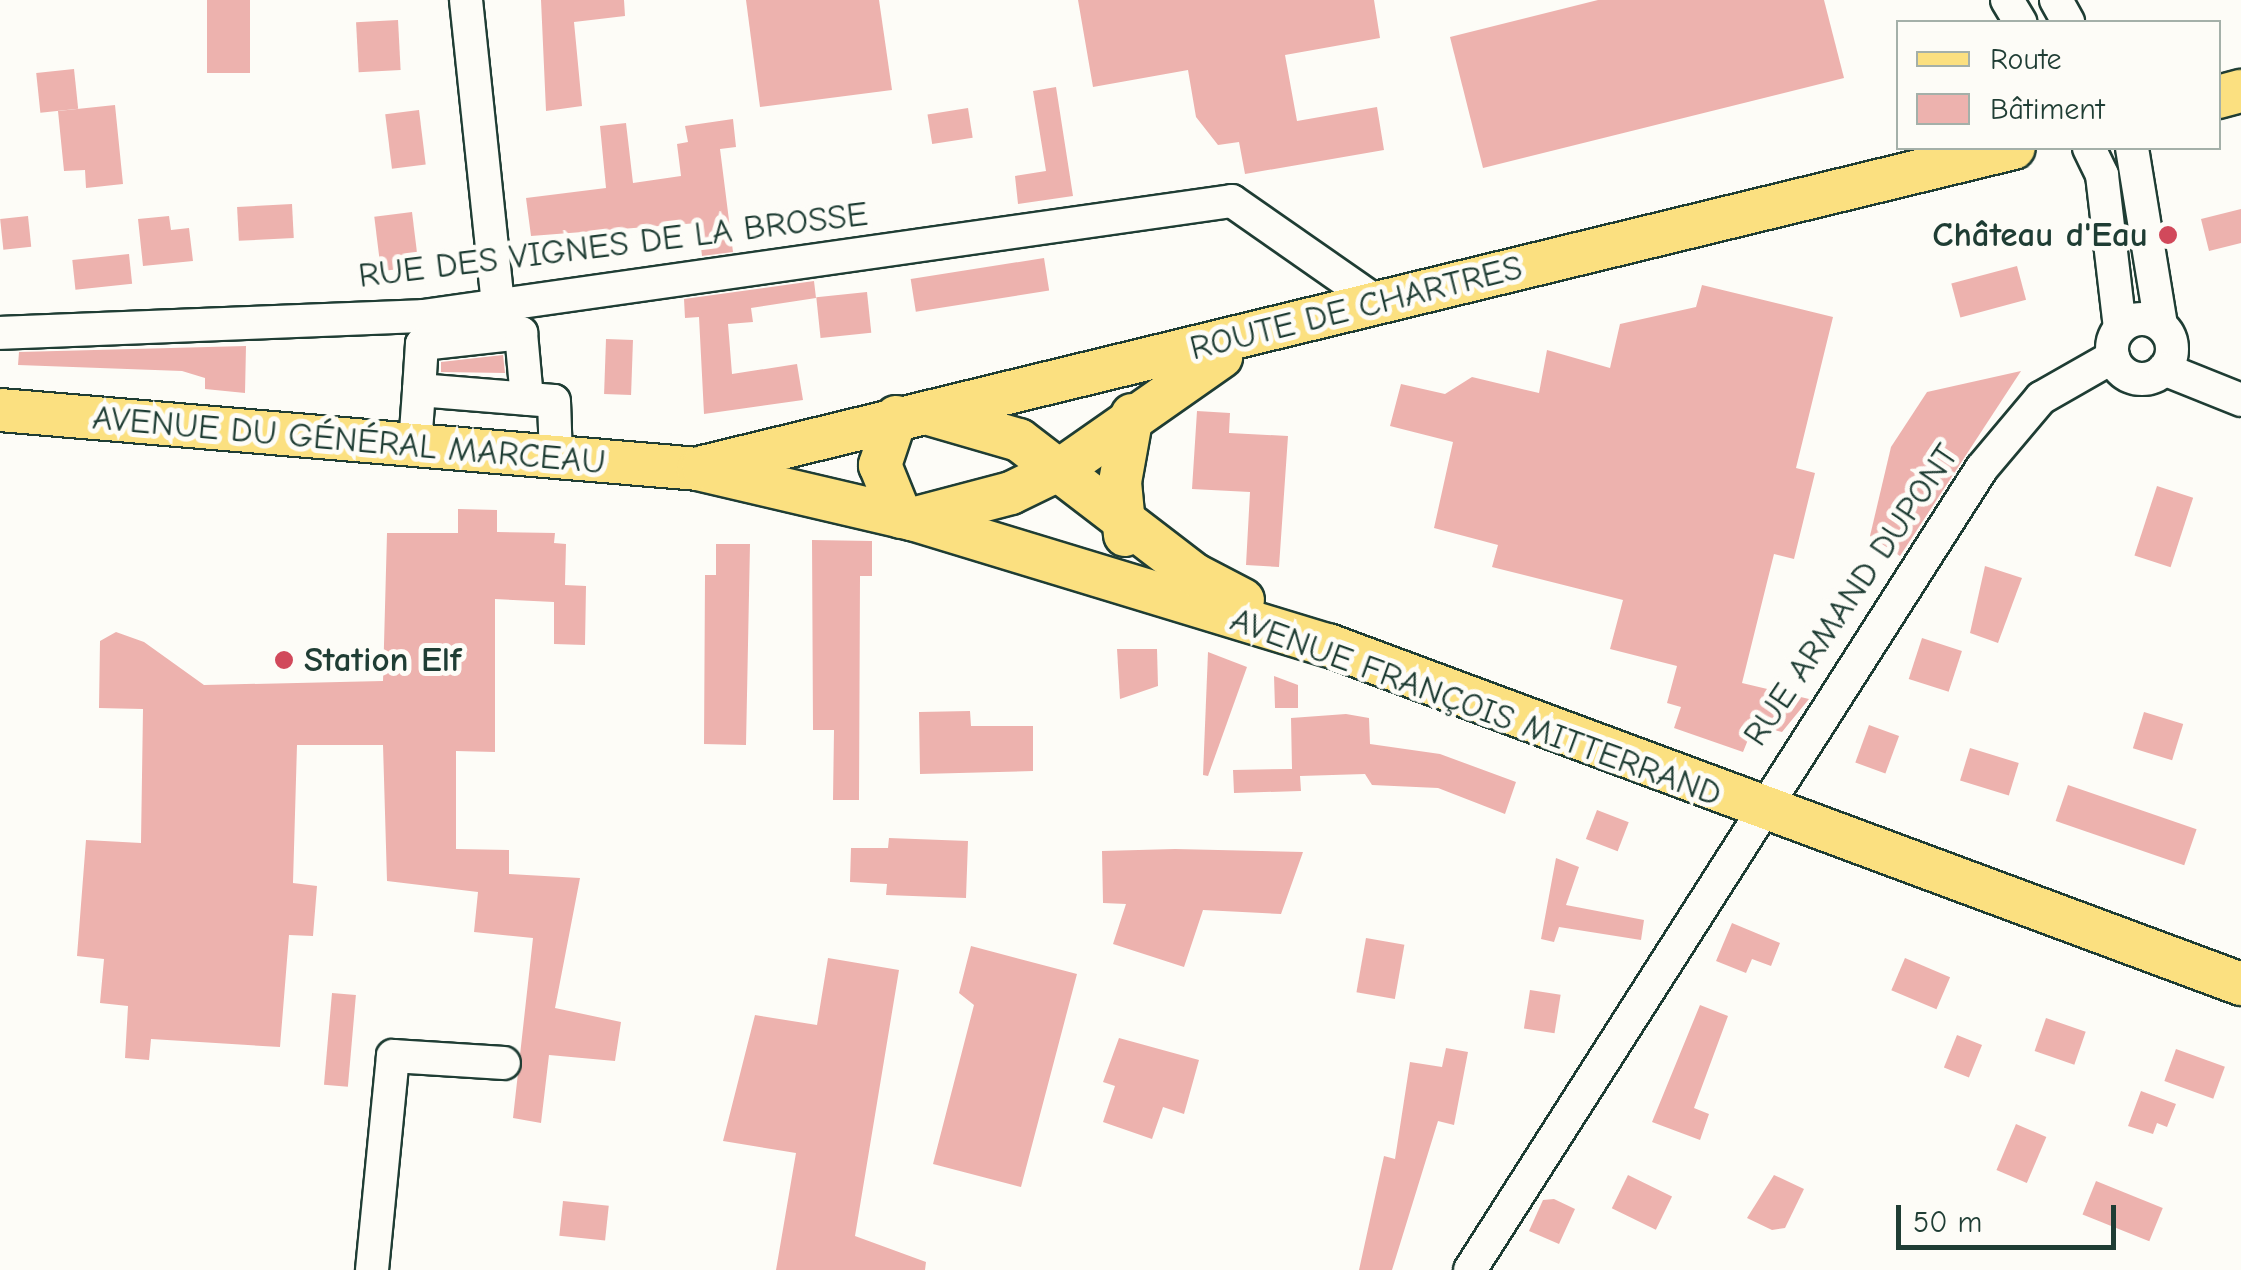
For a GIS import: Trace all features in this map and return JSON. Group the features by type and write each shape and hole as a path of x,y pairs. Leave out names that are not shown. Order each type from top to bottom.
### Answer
{"main road":[{"name":"ROUTE DE CHARTRES","path":"698,469 908,414 1277,330 2006,150"},
{"path":"1277,330 1132,415 1064,466 1011,493 906,518 880,464 908,414 1018,440 1064,466 1127,525 1195,575 1328,645"},
{"name":"AVENUE DU GÉNÉRAL MARCEAU","path":"0,410 698,469"},
{"path":"1089,573 1120,554 1127,525 1120,482 1132,415"},
{"name":"AVENUE FRANÇOIS MITTERRAND","path":"698,469 906,518 1328,645 1756,810 2241,984"}],"street":[{"path":"466,0 500,320"},
{"path":"2090,150 2102,176 2116,343 2140,379 2164,369 2172,351 2160,326 2132,150"},
{"name":"RUE DES VIGNES DE LA BROSSE","path":"0,333 500,320 1232,201 1378,303"},
{"path":"414,445 422,344 459,340 500,320"},
{"path":"500,320 521,333 518,398"},
{"path":"2116,343 2136,320 2160,326"},
{"path":"459,340 465,394"},
{"name":"RUE ARMAND DUPONT","path":"1470,1270 1756,810 2025,412 2116,343"},
{"path":"2164,369 2241,400"},
{"path":"420,390 554,401 556,457"},
{"path":"372,1270 393,1056 504,1063"}],"building":[{"path":"207,0 250,0 250,73 207,73"},
{"path":"541,0 624,0 625,16 574,22 582,106 546,111"},
{"path":"746,0 879,0 892,90 760,107"},
{"path":"1078,0 1374,0 1380,38 1285,55 1297,121 1377,107 1384,150 1245,174 1239,142 1218,145 1196,117 1188,70 1093,87"},
{"path":"1598,0 1824,0 1844,78 1483,168 1450,37"},
{"path":"398,20 401,70 359,72 356,22"},
{"path":"74,69 78,109 40,113 36,73"},
{"path":"1056,87 1073,196 1018,204 1015,176 1046,171 1033,91"},
{"path":"115,105 123,184 86,188 85,170 64,171 58,111"},
{"path":"968,108 973,138 932,144 928,114"},
{"path":"419,110 426,165 392,169 385,114"},
{"path":"733,119 736,147 720,149 733,252 702,256 698,223 531,236 526,198 606,188 600,126 626,123 633,183 681,176 677,144 688,142 685,126"},
{"path":"292,204 294,238 239,241 237,207"},
{"path":"2241,209 2241,243 2209,251 2201,219"},
{"path":"412,212 419,267 381,271 374,217"},
{"path":"28,216 31,247 3,250 0,219"},
{"path":"169,216 171,230 189,228 193,261 143,266 138,219"},
{"path":"129,254 132,284 75,290 72,260"},
{"path":"1044,258 1049,291 916,312 911,279"},
{"path":"2017,266 2026,300 1960,317 1951,284"},
{"path":"814,281 816,298 751,308 753,322 728,324 732,374 797,364 803,400 704,414 699,317 685,318 684,299"},
{"path":"1702,285 1833,317 1796,468 1815,473 1794,559 1774,554 1742,683 1809,699 1782,732 1754,725 1743,752 1674,728 1681,707 1667,703 1677,666 1610,649 1623,600 1492,567 1498,545 1434,528 1453,442 1390,426 1401,384 1445,394 1472,377 1539,393 1547,350 1610,368 1620,324 1696,307"},
{"path":"867,292 871,333 821,338 816,297"},
{"path":"606,339 633,340 631,395 604,394"},
{"path":"246,346 245,393 205,389 205,378 182,371 18,365 19,352"},
{"path":"503,355 505,373 441,372 441,362"},
{"path":"2021,371 1900,556 1870,536 1891,447 1927,392"},
{"path":"1197,411 1230,413 1229,433 1288,436 1279,567 1246,565 1250,492 1192,489"},
{"path":"2157,486 2193,498 2171,567 2134,555"},
{"path":"458,509 497,510 497,532 555,533 554,543 566,544 565,585 586,586 585,645 554,644 554,602 495,599 495,752 456,751 456,849 509,850 509,874 580,878 555,1008 621,1022 615,1061 549,1055 541,1123 513,1118 533,938 474,932 478,892 387,881 383,745 297,745 293,883 317,886 313,936 289,935 280,1047 151,1039 149,1060 125,1058 128,1006 100,1003 104,959 77,956 86,840 141,843 143,709 99,708 100,641 116,632 144,642 204,685 383,681 387,533 458,533"},
{"path":"812,540 872,541 872,576 860,576 859,800 833,800 834,730 813,730"},
{"path":"716,544 750,544 746,745 704,744 705,575 716,575"},
{"path":"1985,566 2022,578 1998,643 1970,633"},
{"path":"1922,638 1962,651 1949,692 1909,679"},
{"path":"1117,649 1157,649 1158,686 1120,699"},
{"path":"1208,652 1247,667 1208,776 1203,775"},
{"path":"1274,676 1298,685 1298,708 1275,708"},
{"path":"970,711 971,726 1033,726 1033,771 920,774 919,712"},
{"path":"2144,712 2183,724 2172,760 2133,748"},
{"path":"1346,714 1369,718 1370,744 1440,754 1516,782 1505,814 1438,788 1372,785 1365,774 1300,776 1301,791 1234,793 1233,770 1292,769 1291,718"},
{"path":"1869,725 1899,736 1885,774 1855,763"},
{"path":"1970,748 2019,763 2009,795 1960,781"},
{"path":"2068,785 2197,829 2184,865 2056,821"},
{"path":"1597,810 1629,822 1618,851 1586,839"},
{"path":"889,838 968,841 966,898 886,895 887,884 850,882 851,848 888,848"},
{"path":"1102,851 1303,852 1281,914 1203,910 1184,967 1113,944 1126,904 1103,903"},
{"path":"1556,858 1579,867 1566,905 1644,920 1641,940 1559,927 1554,942 1541,939"},
{"path":"1732,923 1780,943 1771,966 1752,959 1746,973 1716,961"},
{"path":"1366,938 1404,945 1395,999 1356,992"},
{"path":"971,946 1077,974 1021,1187 933,1164 974,1005 959,993"},
{"path":"828,958 899,970 855,1236 926,1262 925,1270 776,1270 796,1153 723,1141 755,1015 817,1025"},
{"path":"1905,958 1950,977 1936,1009 1891,990"},
{"path":"1530,990 1561,995 1555,1033 1524,1029"},
{"path":"332,993 356,995 348,1087 324,1085"},
{"path":"1700,1005 1728,1016 1694,1108 1709,1114 1700,1140 1652,1122"},
{"path":"2046,1018 2086,1032 2074,1065 2035,1051"},
{"path":"1957,1035 1982,1045 1969,1078 1944,1067"},
{"path":"1119,1038 1199,1060 1184,1114 1163,1107 1152,1139 1103,1122 1115,1086 1103,1082"},
{"path":"1446,1048 1468,1052 1454,1125 1438,1121 1392,1270 1359,1270 1384,1156 1395,1159 1410,1062 1442,1067"},
{"path":"2176,1049 2225,1067 2213,1099 2164,1081"},
{"path":"2141,1091 2176,1104 2167,1127 2157,1123 2153,1134 2128,1126"},
{"path":"2016,1124 2046,1137 2027,1183 1996,1170"},
{"path":"1628,1175 1672,1196 1656,1230 1612,1208"},
{"path":"1774,1175 1804,1189 1785,1228 1772,1230 1747,1218"},
{"path":"2096,1181 2163,1208 2149,1241 2083,1214"},
{"path":"1554,1199 1575,1209 1559,1244 1529,1231 1543,1200"},
{"path":"563,1201 609,1206 605,1241 559,1236"}],"place":[{"name":"Château d'Eau","path":"2168,235"},
{"name":"Station Elf","path":"284,660"}]}
